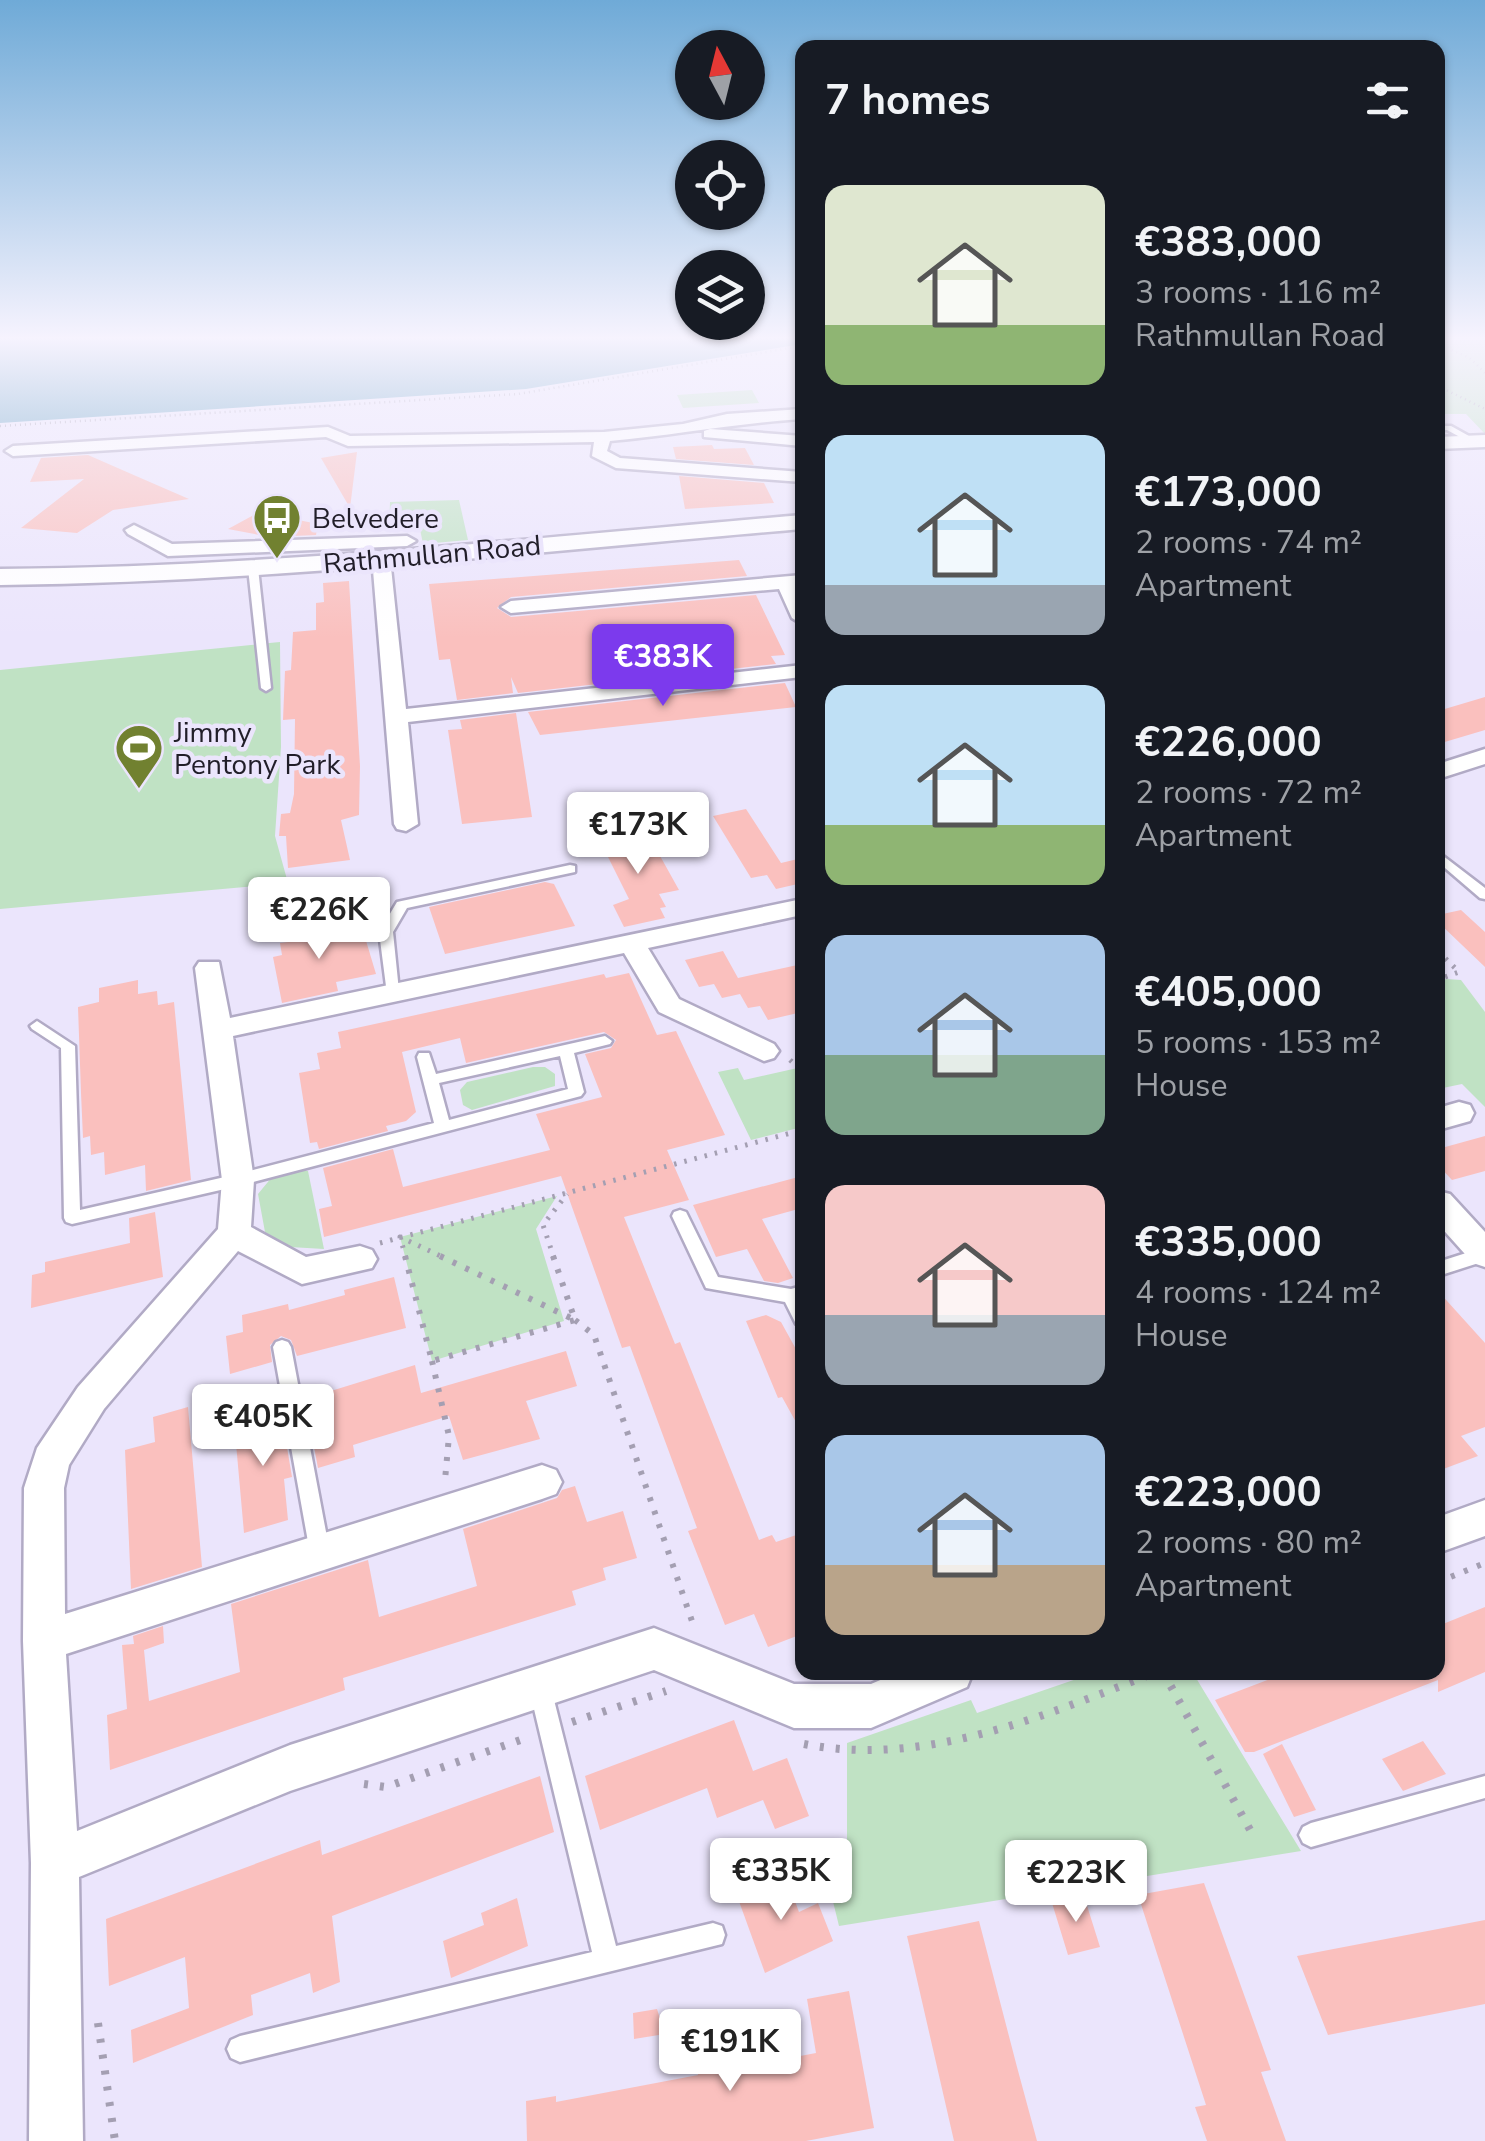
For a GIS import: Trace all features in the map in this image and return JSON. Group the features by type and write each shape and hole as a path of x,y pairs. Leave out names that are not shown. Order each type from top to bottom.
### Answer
{"street":[{"path":"13,451 230,438"},
{"path":"341,438 348,441 546,438"},
{"path":"604,438 598,454 616,464 795,477"},
{"path":"743,438 795,441"},
{"name":"Rathmullan Road","path":"0,577 254,568 795,523"},
{"path":"134,530 168,550 407,541"},
{"path":"156,574 168,550"},
{"path":"381,558 406,824"},
{"path":"511,607 795,583"},
{"path":"396,717 795,671"},
{"path":"1445,770 1474,760 1485,778"},
{"path":"218,1030 795,908"},
{"path":"632,943 669,1006 764,1050"},
{"path":"56,2141 55,1862 44,1641 44,1488 51,1460 91,1398 234,1232 238,1180 209,968"},
{"path":"1445,1210 1481,1245"},
{"path":"234,1232 302,1271 364,1253"},
{"path":"44,1641 542,1482"},
{"path":"1445,1532 1485,1518"},
{"path":"55,1862 290,1768 654,1649 794,1706 872,1706 933,1680"}],"lane":[{"path":"254,568 266,688"},
{"path":"1445,862 1485,895"},
{"path":"392,991 386,932 402,905 570,869"},
{"path":"37,1026 68,1046 72,1218 238,1180 576,1092 566,1051"},
{"path":"431,1080 605,1041"},
{"path":"424,1056 442,1124"},
{"path":"680,1216 712,1283 795,1294"},
{"path":"1445,1265 1481,1245"},
{"path":"282,1347 320,1553"},
{"path":"539,1686 607,1961"},
{"path":"1311,1835 1485,1787"},
{"path":"240,2049 713,1935"}],"path":[{"path":"1445,958 1459,972 1445,977"},
{"path":"364,1253 400,1238 795,1132"},
{"path":"567,1194 543,1225 575,1320"},
{"path":"400,1238 575,1320 594,1335 694,1628"},
{"path":"400,1238 449,1436 442,1494 444,1513"},
{"path":"432,1361 575,1320"},
{"path":"1445,1579 1485,1564"},
{"path":"795,1741 827,1752 888,1754 970,1735 1136,1680"},
{"path":"1165,1680 1254,1836"},
{"path":"352,1782 386,1787 678,1687"},
{"path":"96,2006 115,2141"}],"green space":[{"path":"459,500 468,540 423,544 420,529 389,531 390,502"},
{"name":"Jimmy Pentony Park","path":"280,642 281,747 275,836 288,883 0,909 0,670"},
{"path":"1445,979 1461,980 1485,1012 1485,1107 1462,1084 1445,1088"},
{"path":"545,1067 555,1074 555,1086 472,1110 463,1105 460,1090 467,1082"},
{"path":"738,1068 744,1080 795,1069 795,1129 751,1140 718,1072"},
{"path":"293,1169 308,1171 324,1249 290,1247 265,1232 258,1194 272,1177"},
{"path":"557,1196 536,1229 564,1321 432,1361 400,1237"},
{"path":"1074,1680 1197,1680 1301,1851 839,1926 826,1873 847,1868 847,1743 971,1700 977,1713"}],"building":[{"path":"712,445 714,449 745,448 754,465 676,459 673,447"},
{"path":"357,452 350,508 321,458"},
{"path":"88,455 189,499 113,510 77,533 21,528 84,479 30,482 41,458"},
{"path":"679,476 764,483 774,503 685,509"},
{"path":"259,512 318,524 316,535 270,537 228,529"},
{"path":"739,560 747,576 511,597 497,608 511,617 756,595 785,655 771,656 776,664 518,693 511,677 513,693 457,700 450,659 439,660 429,584"},
{"path":"349,581 360,766 359,815 341,820 350,860 288,868 286,836 279,836 281,814 290,813 294,794 295,719 283,720 285,671 291,670 293,632 316,630 316,603 324,602 323,583"},
{"path":"785,683 795,705 540,735 528,712"},
{"path":"1485,697 1485,730 1445,742 1445,709"},
{"path":"516,713 532,817 462,824 448,730 462,729 460,720"},
{"path":"746,809 781,863 795,860 795,885 776,889 767,875 751,878 713,816"},
{"path":"625,830 631,840 649,836 679,890 659,894 666,907 660,908 665,918 624,927 613,905 629,899 597,835"},
{"path":"545,882 554,884 575,926 445,954 429,907"},
{"path":"1461,910 1485,932 1485,967 1445,929 1445,913"},
{"path":"322,921 326,942 364,934 376,974 336,982 338,991 282,1003 273,957 282,955 280,943 288,942 285,928"},
{"path":"723,951 738,978 795,966 795,1014 768,1020 760,1006 748,1008 740,994 722,998 714,984 699,987 685,960"},
{"path":"629,973 657,1035 676,1031 725,1135 667,1150 689,1200 624,1217 675,1344 680,1342 759,1540 772,1535 776,1542 795,1535 795,1637 768,1647 754,1614 725,1625 688,1531 697,1528 630,1346 622,1348 561,1176 324,1237 319,1209 332,1206 323,1168 393,1149 403,1187 550,1150 536,1114 602,1097 585,1054 611,1048 616,1040 604,1032 466,1063 460,1038 402,1052 416,1112 406,1121 386,1126 388,1131 319,1149 317,1142 310,1143 299,1073 320,1069 317,1053 341,1048 338,1032 604,974 606,978"},
{"path":"138,980 138,994 157,991 158,1005 174,1002 191,1180 146,1191 145,1165 105,1175 104,1152 91,1155 90,1136 83,1138 81,1093 78,1007 99,1002 99,988"},
{"path":"1485,1136 1485,1171 1452,1180 1445,1172 1445,1147"},
{"path":"795,1178 795,1210 762,1219 793,1278 778,1283 764,1281 747,1249 716,1257 693,1205"},
{"path":"155,1212 163,1277 31,1308 32,1275 45,1272 45,1262 130,1243 129,1218"},
{"path":"394,1277 406,1328 297,1356 291,1340 281,1336 270,1345 272,1362 230,1374 226,1336 243,1332 242,1315 288,1304 289,1310"},
{"path":"1445,1299 1485,1343 1485,1427 1461,1436 1478,1456 1445,1468"},
{"path":"766,1315 781,1322 795,1347 795,1420 782,1397 778,1398 746,1321"},
{"path":"566,1351 577,1386 526,1401 540,1439 463,1460 449,1416 353,1445 355,1457 318,1468 305,1399 415,1365 421,1393"},
{"path":"280,1406 292,1477 284,1479 288,1520 244,1533 234,1421"},
{"path":"188,1407 202,1567 131,1589 125,1450 155,1442 153,1417"},
{"path":"575,1486 587,1522 623,1511 637,1558 603,1568 606,1580 572,1591 576,1605 343,1678 345,1690 110,1770 107,1715 127,1709 122,1645 134,1644 133,1636 163,1626 164,1643 144,1650 149,1701 240,1672 231,1604 368,1560 379,1617 477,1586 463,1529 557,1498 562,1490"},
{"path":"1485,1607 1485,1672 1438,1692 1438,1680 1445,1680 1445,1623"},
{"path":"1267,1680 1438,1680 1254,1752 1245,1752 1215,1700"},
{"path":"734,1720 753,1771 787,1758 809,1816 775,1829 763,1800 717,1818 707,1788 600,1830 585,1776"},
{"path":"1423,1741 1446,1774 1403,1791 1382,1759"},
{"path":"1282,1744 1316,1810 1294,1817 1263,1754"},
{"path":"540,1776 554,1832 332,1916 340,1982 313,1993 310,1973 251,1995 253,2015 133,2063 131,2030 189,2008 185,1957 109,1986 106,1919 320,1840 322,1855"},
{"path":"784,1872 799,1912 818,1903 833,1941 765,1973 736,1893"},
{"path":"1204,1883 1271,2070 1261,2072 1286,2141 1207,2141 1195,2107 1206,2105 1138,1895"},
{"path":"1084,1896 1100,1947 1068,1955 1052,1903"},
{"path":"517,1898 528,1946 451,1978 443,1941 484,1925 481,1913"},
{"path":"1485,1920 1485,2004 1328,2035 1297,1956"},
{"path":"979,1921 1037,2141 954,2141 907,1936"},
{"path":"849,1991 874,2128 806,2141 527,2141 526,2101 556,2096 556,2102 698,2075 692,2021 724,2015 731,2069 816,2053 807,1999"},
{"path":"657,2009 665,2034 634,2039 633,2013"}],"place":[{"name":"Belvedere","path":"277,560"},
{"name":"Jimmy Pentony Park","path":"139,790"}]}
